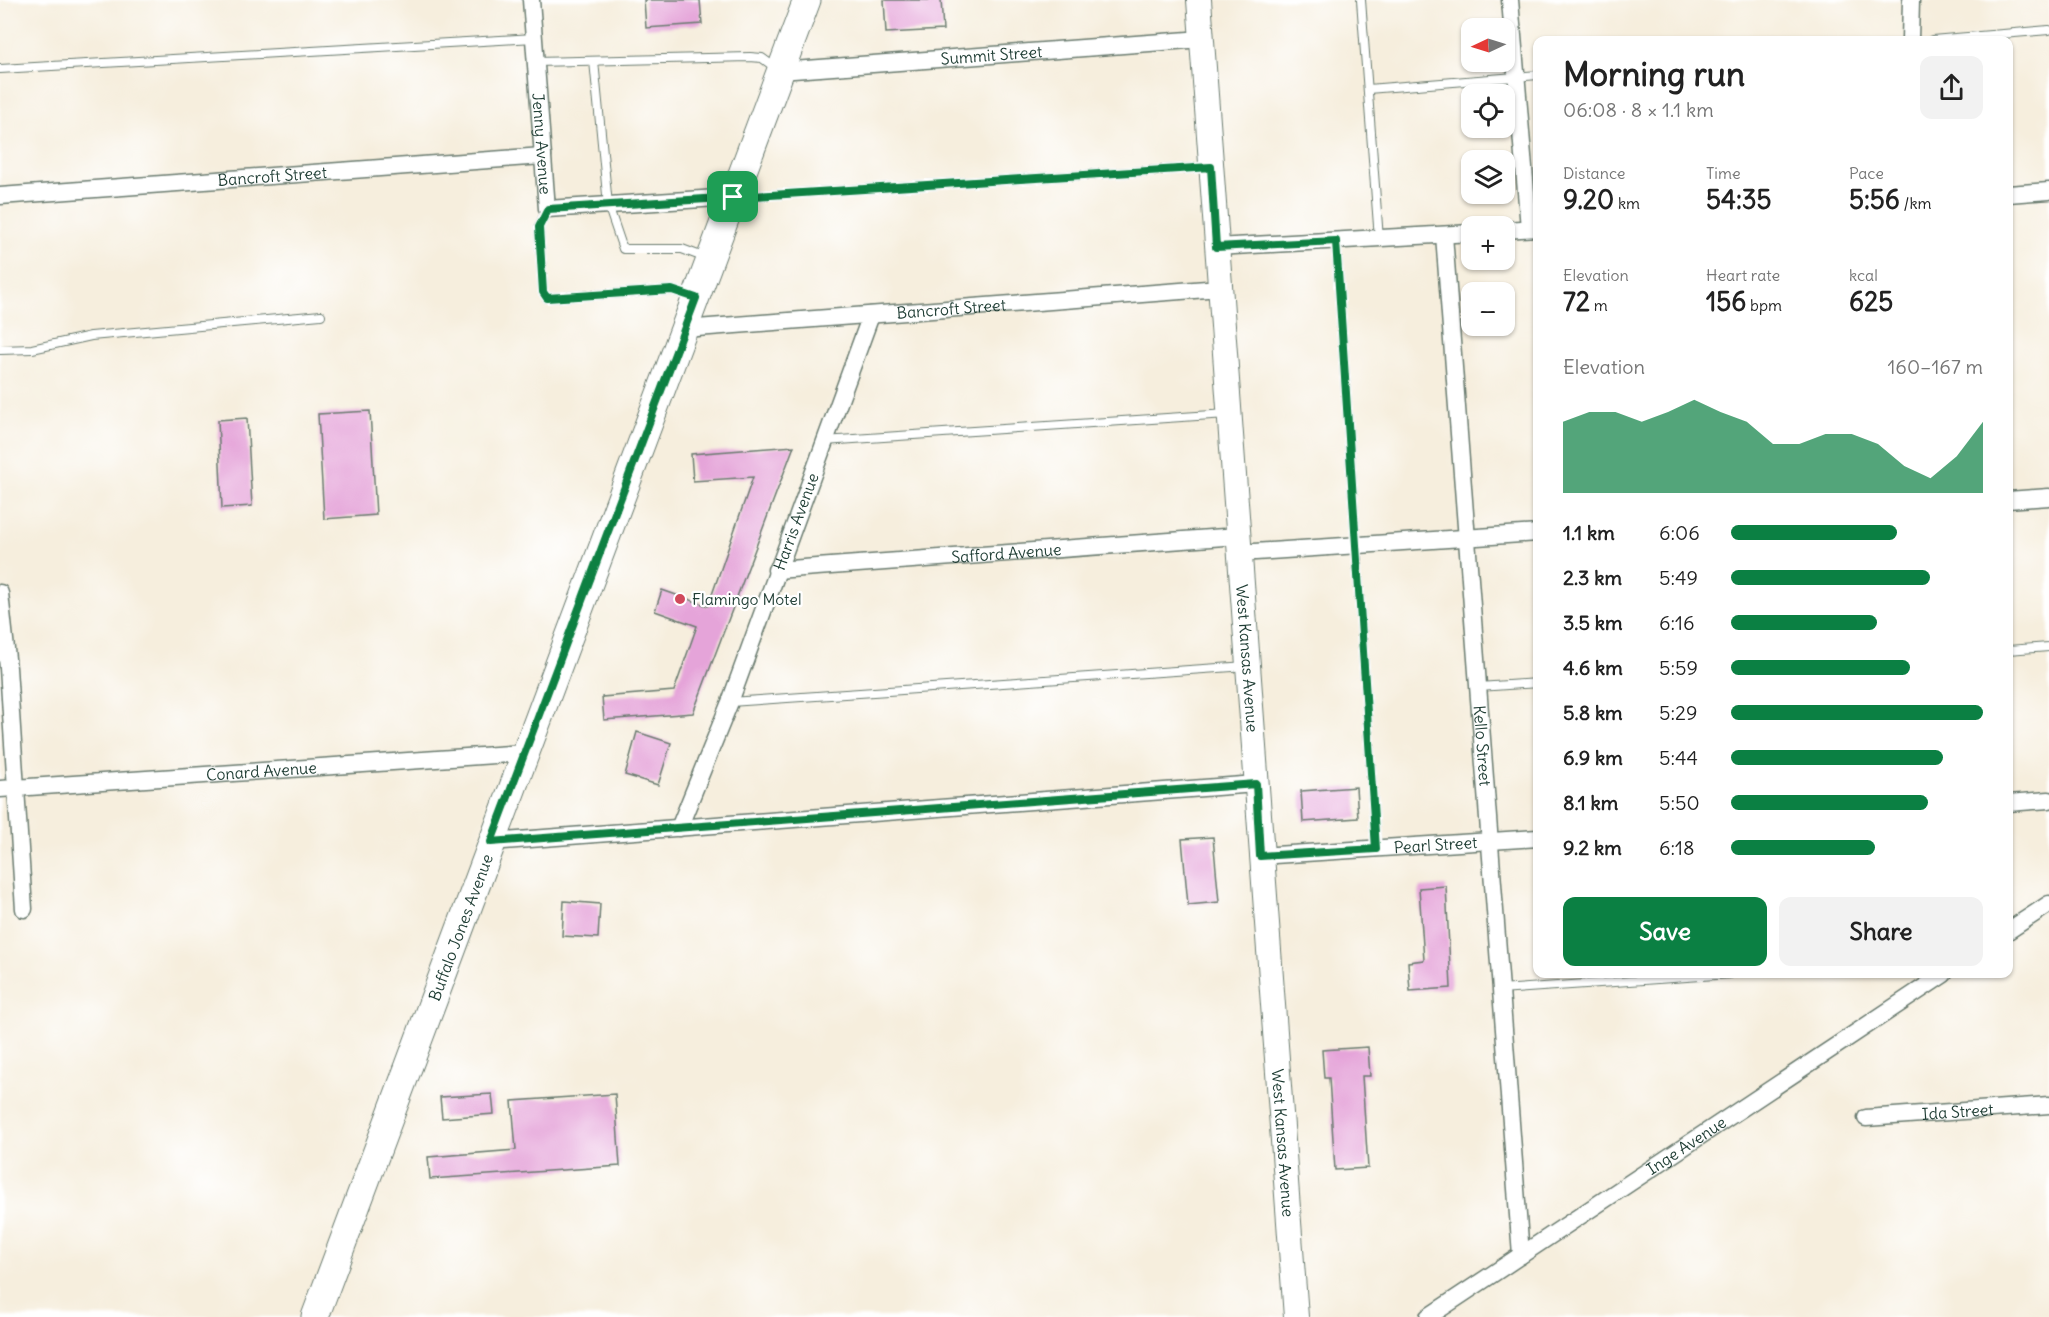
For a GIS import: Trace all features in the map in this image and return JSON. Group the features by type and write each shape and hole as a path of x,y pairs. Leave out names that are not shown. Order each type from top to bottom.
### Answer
{"main road":[{"name":"Buffalo Jones Avenue","path":"315,1317 807,0"}],"street":[{"name":"Jenny Avenue","path":"531,0 548,209 733,197"},
{"name":"West Kansas Avenue","path":"1199,0 1260,856 1296,1317"},
{"path":"1510,0 1533,228 1515,229"},
{"path":"1910,36 1911,0"},
{"name":"Summit Street","path":"780,71 1202,39"},
{"name":"Bancroft Street","path":"0,196 543,156"},
{"path":"2013,194 2049,191"},
{"path":"1216,247 1461,234"},
{"name":"Kello Street","path":"1444,235 1469,538 1489,842 1521,1255"},
{"name":"Bancroft Street","path":"684,329 1220,288"},
{"name":"Harris Avenue","path":"679,828 730,702 776,570 871,315"},
{"path":"2013,500 2049,497"},
{"name":"Safford Avenue","path":"776,570 1239,544 1356,546 1533,533"},
{"path":"0,593 8,788 24,909"},
{"name":"Conard Avenue","path":"8,788 524,753"},
{"path":"491,842 1256,784"},
{"path":"2013,803 2049,800"},
{"name":"Pearl Street","path":"1260,856 1533,838"},
{"path":"2013,928 2049,904"},
{"name":"Inge Avenue","path":"1428,1317 1938,978"},
{"name":"Ida Street","path":"1866,1118 2049,1105"}],"lane":[{"path":"1361,0 1379,239"},
{"path":"1979,36 2049,30"},
{"path":"0,69 534,38"},
{"path":"536,62 750,57 762,58 780,71"},
{"path":"594,61 608,205 623,249 682,249 710,260"},
{"path":"1368,89 1533,75"},
{"path":"733,197 1211,167"},
{"path":"548,209 539,227 543,292 547,298 672,290 696,298"},
{"path":"1336,241 1376,849"},
{"path":"0,350 32,349 91,336 321,315"},
{"path":"824,441 1229,414"},
{"path":"2013,650 2049,647"},
{"path":"730,702 1248,666"},
{"path":"1479,687 1533,683"},
{"path":"1500,990 1672,978"}],"building":[{"path":"644,0 700,0 702,24 646,28"},
{"path":"884,0 941,0 943,30 886,33"},
{"path":"370,411 376,515 324,519 318,414"},
{"path":"247,418 252,506 222,508 218,420"},
{"path":"794,446 693,713 604,720 602,697 674,691 697,626 655,611 662,590 708,606 753,477 693,481 691,454"},
{"path":"637,732 671,743 658,785 625,775"},
{"path":"1356,787 1358,818 1303,822 1301,791"},
{"path":"1213,837 1219,902 1188,905 1182,839"},
{"path":"1446,886 1451,988 1410,991 1408,962 1424,960 1419,888"},
{"path":"564,901 600,904 598,938 562,936"},
{"path":"1368,1047 1370,1076 1362,1076 1368,1168 1335,1170 1329,1078 1324,1078 1322,1050"},
{"path":"492,1094 494,1114 442,1118 440,1097"},
{"path":"615,1094 620,1166 430,1179 428,1157 516,1150 512,1101"}],"place":[{"name":"Flamingo Motel","path":"680,599"}],"route":[{"path":"1211,167 1216,247 1336,241 1376,849 1260,856 1256,784 491,842 696,298 672,290 547,298 543,292 539,227 548,209 733,197 1211,167"}]}
